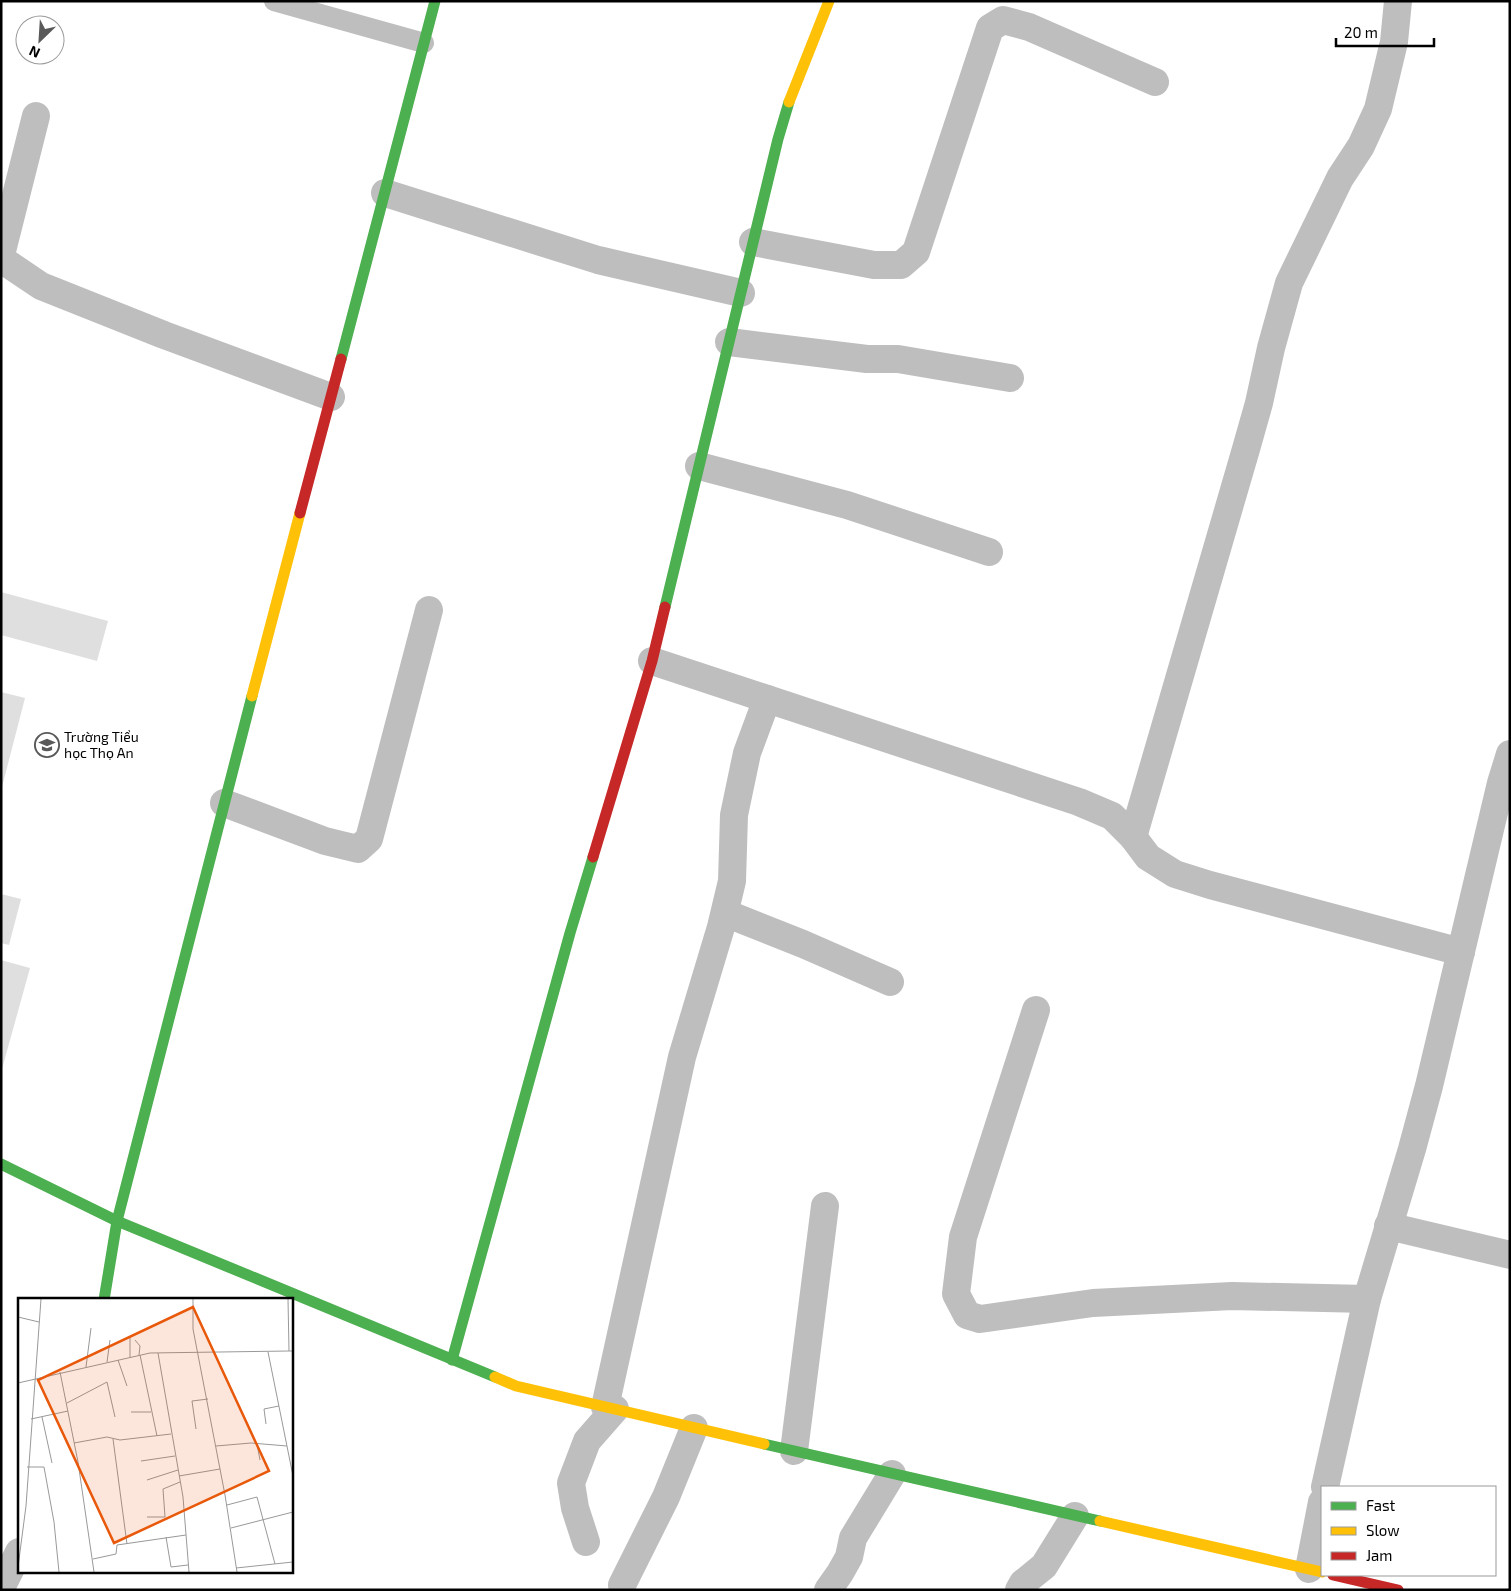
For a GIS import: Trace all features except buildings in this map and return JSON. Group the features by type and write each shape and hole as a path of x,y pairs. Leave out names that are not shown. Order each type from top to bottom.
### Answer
{"street":[{"path":"104,1298 117,1221 224,803 435,1"},
{"path":"452,1360 567,942 652,660 778,139 787,108 829,1"},
{"path":"1133,836 1246,449 1289,282 1340,178 1361,146 1378,110 1394,42 1398,1"},
{"path":"753,242 874,265 901,265 916,252 990,28 1003,20 1029,28 1155,82"},
{"path":"1,255 36,116"},
{"path":"385,193 598,260 741,293"},
{"path":"1,259 41,286 164,335 331,397"},
{"path":"729,342 867,359 898,359 1010,378"},
{"path":"699,466 847,505 988,552"},
{"path":"224,803 325,841 358,849 368,839 429,610"},
{"path":"652,660 1079,802 1112,816 1133,836 1148,857 1175,874 1210,886 1461,952"},
{"path":"586,1542 575,1508 571,1482 587,1440 610,1408 682,1057 725,914 732,881 734,815 747,753 768,699"},
{"path":"1325,1486 1367,1299 1427,1095 1510,754"},
{"path":"725,914 802,944 890,982"},
{"path":"1036,1010 963,1237 956,1294 966,1315 980,1319 1093,1304 1232,1296 1367,1299"},
{"path":"1,1164 117,1221 516,1386 1321,1572"},
{"path":"794,1451 825,1206"},
{"path":"1388,1226 1510,1255"},
{"path":"622,1585 666,1497 694,1428"},
{"path":"828,1590 849,1557 853,1538 892,1474"},
{"path":"1019,1590 1023,1584 1044,1566 1075,1516"},
{"path":"1,1588 18,1554"},
{"path":"1338,1576 1398,1590"}],"lane":[{"path":"274,1 424,43"}],"traffic: fast":[{"path":"341,359 435,1"},
{"path":"665,607 778,139 789,102"},
{"path":"104,1298 117,1221 252,696"},
{"path":"452,1360 570,933 593,857"},
{"path":"1,1164 117,1221 495,1377"},
{"path":"764,1444 1100,1521"}],"traffic: slow":[{"path":"789,102 829,1"},
{"path":"252,696 300,513"},
{"path":"495,1377 516,1386 764,1444"},
{"path":"1100,1521 1321,1572"}],"traffic: jam":[{"path":"300,513 341,359"},
{"path":"593,857 652,661 665,607"},
{"path":"1337,1576 1398,1590"}],"place":[{"name":"Trường Tiểu học Thọ An","path":"47,745"}]}
